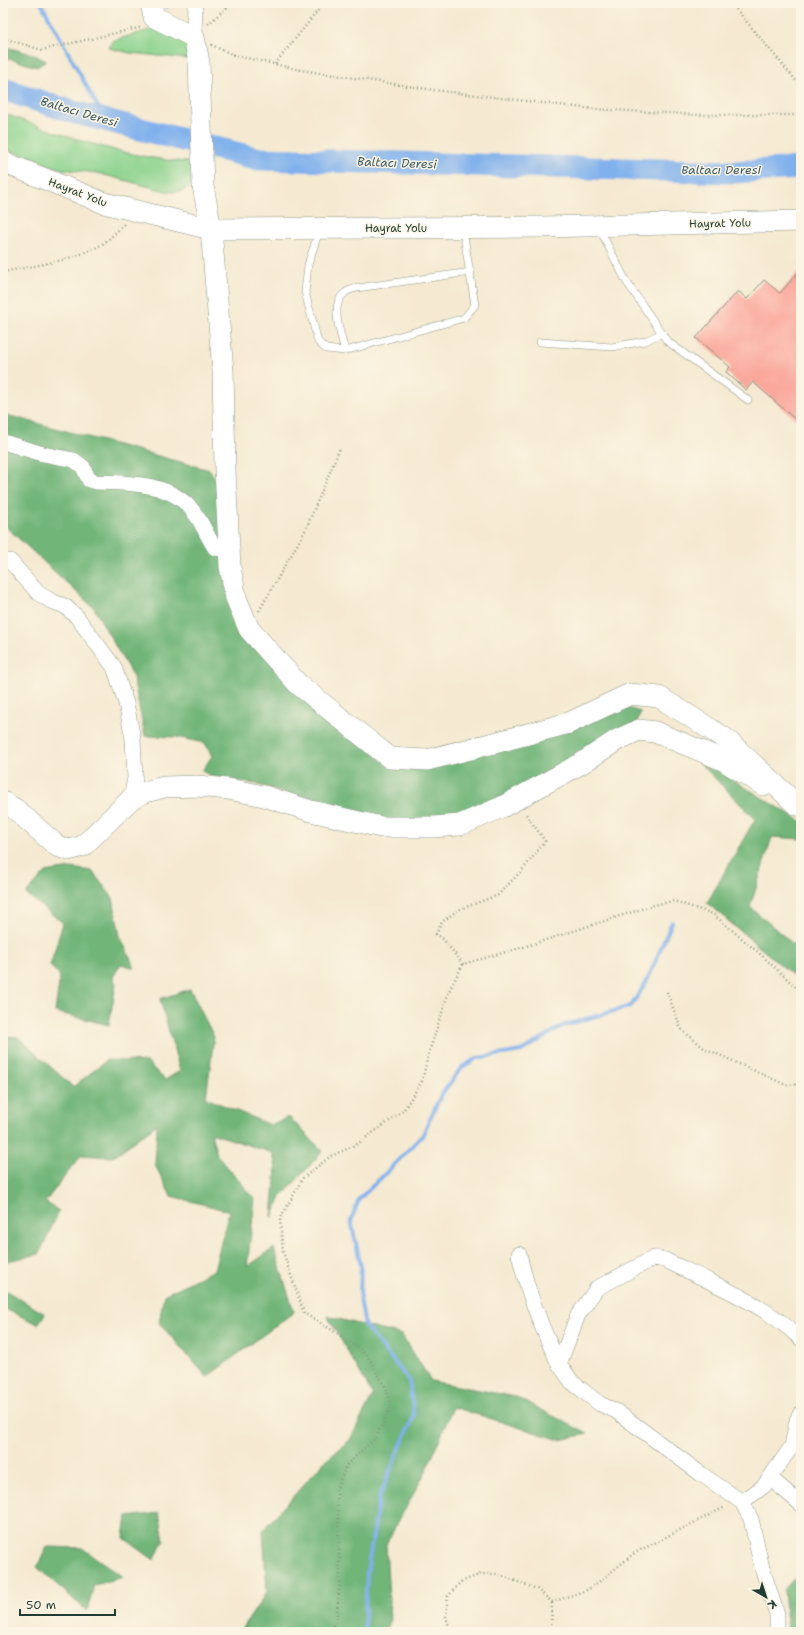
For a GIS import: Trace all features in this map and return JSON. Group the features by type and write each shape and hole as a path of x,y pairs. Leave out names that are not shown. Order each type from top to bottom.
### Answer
{"street":[{"path":"151,3 154,17 194,37"},
{"path":"195,3 194,37 199,62 203,186 211,229 223,371 225,470 230,567 236,598 249,629 298,684 390,758 427,760 494,744 569,723 630,694 659,697 726,739 799,805"},
{"name":"Hayrat Yolu","path":"3,162 104,203 211,229 463,228 801,221"},
{"path":"3,442 43,454 74,460 82,467 89,480 96,482 151,486 177,495 193,511 215,548 229,550"},
{"path":"10,561 38,593 51,601 65,606 77,617 114,667 126,703 133,739 135,778 131,799"},
{"path":"3,802 15,809 57,846 69,850 83,846 131,799 145,792 164,787 197,786 228,789 264,796 311,811 381,827 433,827 460,825 516,800 582,763 617,740 639,730 655,732 723,760 799,805"},
{"path":"518,1254 523,1273 547,1340 558,1364 572,1382 600,1404 616,1411 742,1502 751,1519 762,1568 777,1614 777,1632"},
{"path":"558,1364 578,1315 597,1288 654,1258 665,1260 750,1303 793,1330 801,1339"},
{"path":"742,1502 764,1486 792,1446 797,1420 801,1413"},
{"path":"770,1478 801,1504"}],"lane":[{"path":"598,226 626,281 667,341 748,400"},
{"path":"320,229 308,265 305,292 318,342 326,349 345,350 464,318 475,305 463,228"},
{"path":"345,350 337,320 337,304 344,293 357,288 471,272"},
{"path":"540,342 612,347 645,341 662,332"}],"path":[{"path":"232,3 194,37 237,56 301,70 434,90 593,109 703,114 801,115"},
{"path":"274,64 324,3"},
{"path":"731,3 798,83 801,90"},
{"path":"3,38 42,50 163,22"},
{"path":"3,272 56,261 85,252 105,242 138,211"},
{"path":"249,629 305,531 340,448"},
{"path":"463,964 443,939 436,934 442,922 458,910 498,895 525,867 545,841 516,800"},
{"path":"328,1632 336,1622 340,1580 337,1488 347,1464 375,1439 391,1407 386,1388 367,1355 337,1333 304,1313 283,1252 280,1219 303,1178 331,1156 356,1145 403,1111 422,1081 429,1052 449,991 463,964 524,947 654,905 674,901 713,914 759,952 797,988 801,988"},
{"path":"667,992 681,1029 704,1048 786,1085 801,1084"},
{"path":"552,1602 587,1590 603,1579 632,1554 729,1505 742,1502"},
{"path":"451,1632 446,1617 448,1596 460,1582 481,1574 497,1574 537,1589 552,1602"},
{"path":"551,1632 552,1602"}],"green space":[{"path":"163,26 188,41 189,59 130,53 109,48 112,41"},
{"path":"3,46 35,55 46,61 37,67 3,57"},
{"path":"3,113 71,137 117,151 164,160 188,162 192,168 193,183 183,191 169,192 97,173 61,169 3,148"},
{"path":"3,414 210,470 217,482 229,598 382,761 616,708 631,709 641,712 637,722 461,820 391,822 340,810 256,784 211,776 202,771 212,756 205,743 177,737 145,736 133,677 94,608 3,524"},
{"path":"693,756 801,821 801,839 772,837 750,907 801,951 801,982 707,903 755,819"},
{"path":"71,868 92,871 113,898 120,936 135,968 121,964 113,977 116,984 109,1025 55,1012 60,976 50,966 63,923 26,894 46,872"},
{"path":"190,989 214,1037 206,1098 270,1125 289,1117 323,1151 281,1197 272,1218 276,1168 273,1153 211,1133 217,1155 255,1199 247,1267 274,1248 294,1312 207,1377 159,1323 164,1295 214,1270 229,1211 171,1196 155,1165 157,1124 113,1157 81,1155 45,1202 59,1211 39,1254 3,1262 3,1036 18,1037 73,1087 107,1060 147,1062 165,1080 180,1071 160,999"},
{"path":"3,1289 45,1314 38,1324 3,1308"},
{"path":"327,1316 402,1335 431,1381 516,1397 588,1434 560,1440 453,1407 426,1471 386,1544 390,1620 385,1632 240,1632 267,1592 263,1530 322,1464 350,1440 373,1395"},
{"path":"159,1513 164,1540 154,1560 124,1538 127,1517"},
{"path":"47,1547 82,1548 123,1577 94,1585 87,1611 37,1567"},
{"path":"795,1577 801,1583 801,1632 788,1632 784,1590"}],"building":[{"path":"801,269 801,414 796,420 753,382 746,390 726,372 730,367 696,338 738,291 747,299 764,280 780,293"}],"waterway":[{"path":"41,3 105,120"},
{"path":"166,7 175,3"},
{"name":"Baltacı Deresi","path":"3,89 73,112 259,159 734,172 801,168"},
{"path":"364,1632 367,1573 379,1498 414,1417 409,1380 365,1326 360,1298 361,1266 351,1221 359,1199 422,1136 441,1095 462,1067 477,1058 522,1051 562,1026 631,1006 647,981 672,922"}]}
